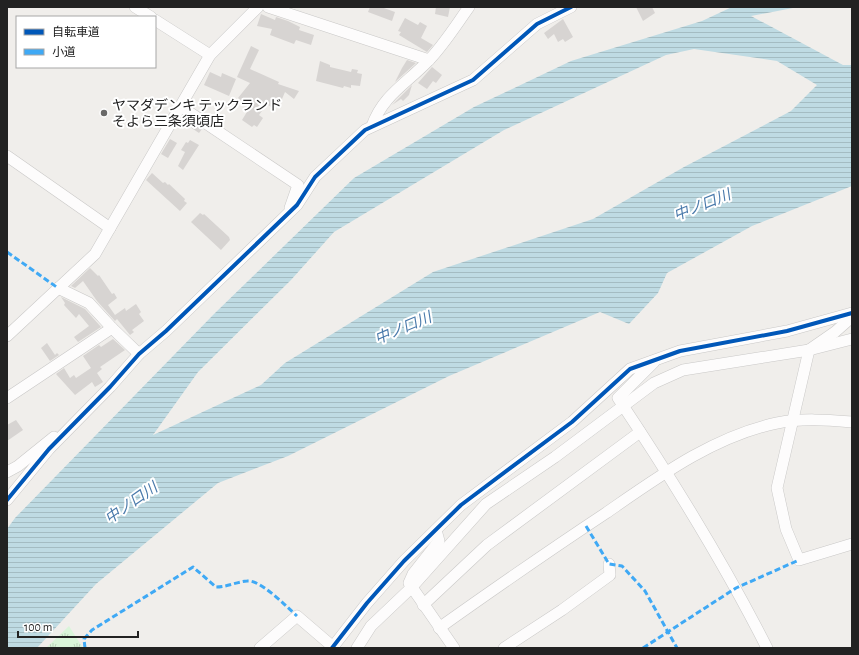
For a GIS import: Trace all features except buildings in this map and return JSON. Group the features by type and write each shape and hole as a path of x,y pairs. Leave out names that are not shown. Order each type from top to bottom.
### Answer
{"street":[{"path":"135,7 149,16"},
{"path":"7,336 95,254 210,55 258,7"},
{"path":"268,7 429,60"},
{"path":"372,126 377,111 389,96 429,60 469,7"},
{"path":"7,500 68,429 110,387 139,354 166,331 288,214 297,205 315,177 366,130 473,80 537,24 571,7"},
{"path":"156,21 210,55"},
{"path":"180,106 298,185 288,214"},
{"path":"7,156 110,228"},
{"path":"58,288 89,303 139,354"},
{"path":"260,648 297,616 332,647 404,561 461,505 572,422 630,369 680,351 787,331 852,314"},
{"path":"852,317 835,332 809,350 777,488 786,529 799,560 852,544"},
{"path":"7,398 112,328"},
{"path":"357,648 371,626 411,588 486,504 555,457 654,383 683,370 809,350 852,339"},
{"path":"655,360 618,398 666,472 736,588 767,648"},
{"path":"439,628 666,472 718,444 775,423 792,420 852,422"},
{"path":"7,472 18,466 48,440 68,429"},
{"path":"423,605 487,545 640,432"},
{"path":"436,530 439,542 413,574 409,583 411,588 454,648"},
{"path":"504,648 562,610 610,575 609,564"}],"green space":[{"path":"69,626 83,648 46,648"}],"water":[{"name":"中ノ口川","path":"732,7 798,7 751,16 843,65 852,65 852,186 752,226 667,273 658,293 629,324 600,312 449,376 288,456 218,483 96,584 37,648 7,648 7,529 15,518 214,314 354,178 474,107 571,61 702,21","holes":["694,49 777,61 817,85 791,111 684,167 593,219 433,272 285,363 261,385 153,435 198,372 291,280 334,232 504,130 666,55"]}],"marked path":[{"path":"7,252 58,288"},
{"path":"586,526 609,564 622,566 645,591 677,648"},
{"path":"643,648 736,588 799,560"},
{"path":"85,648 84,639 92,630 193,567 216,587 247,581 259,584 273,594 297,616"}],"cycle path":[{"path":"7,500 49,449 110,387 139,354 166,331 297,205 315,177 365,130 473,80 537,24 571,7"},
{"path":"332,648 367,603 404,561 461,505 572,422 630,369 680,351 787,331 852,313"}],"place":[{"name":"ヤマダデンキ テックランド そよら三条須頃店","path":"104,113"}]}
